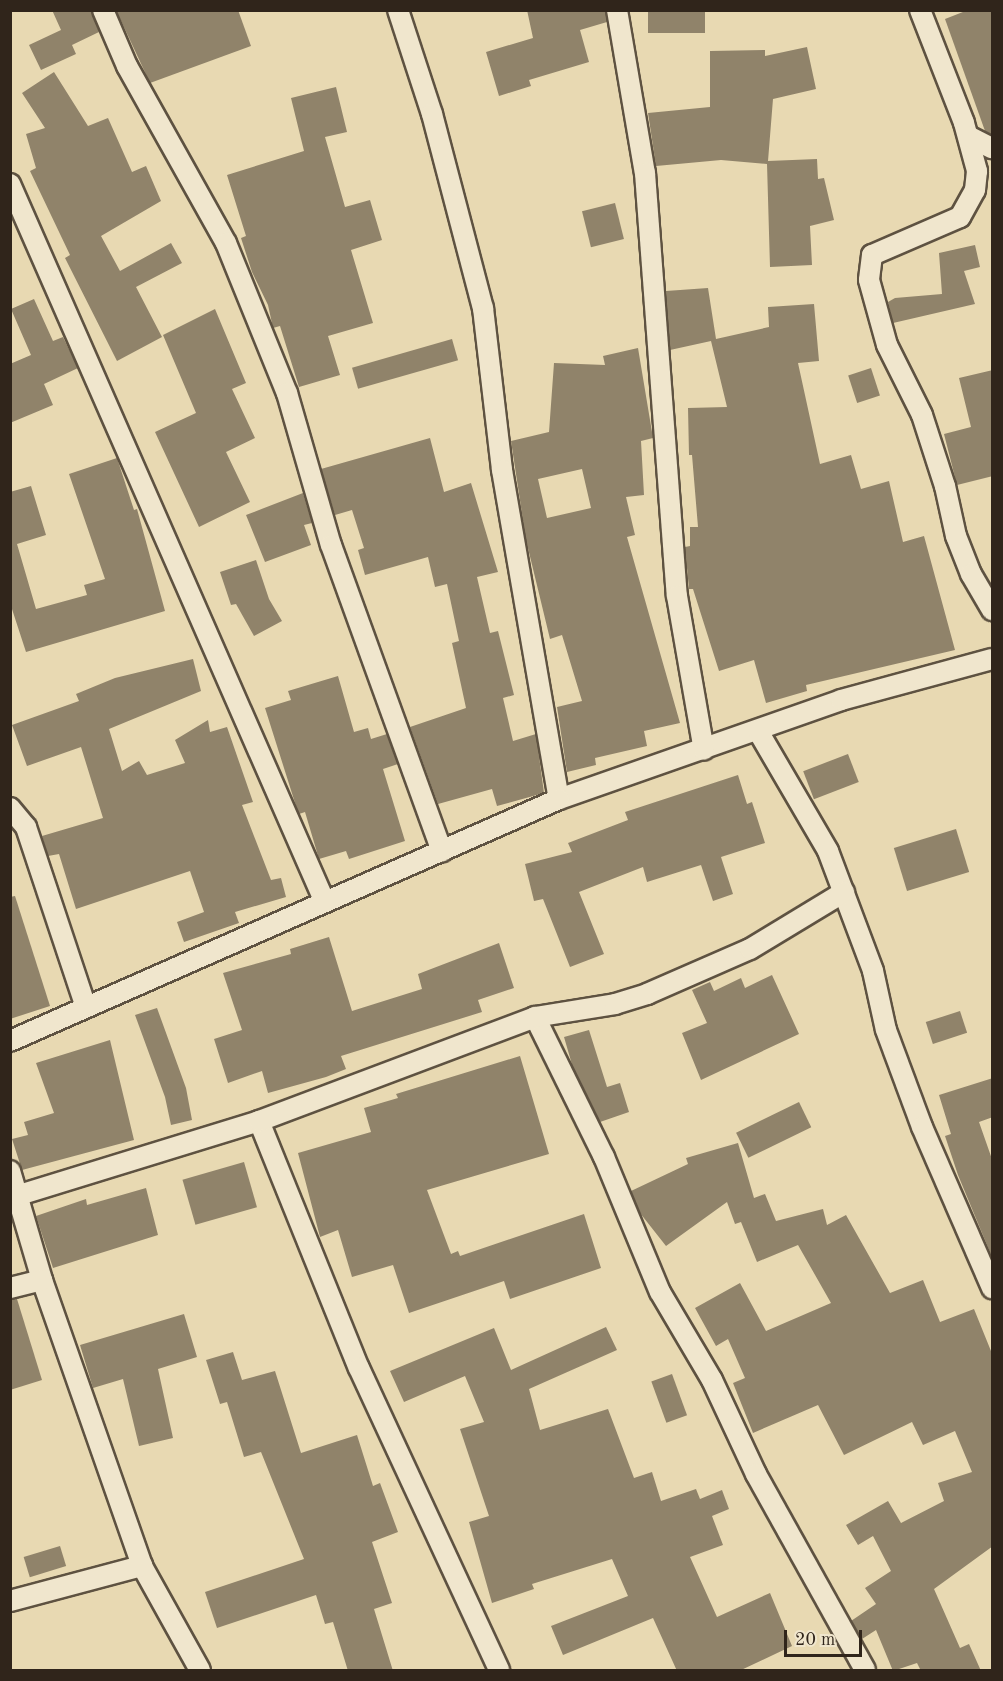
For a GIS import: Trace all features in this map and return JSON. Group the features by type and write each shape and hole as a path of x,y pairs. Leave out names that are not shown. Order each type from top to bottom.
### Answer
{"street":[{"path":"103,10 127,66 226,243 286,393 331,545 442,850"},
{"path":"398,10 432,114 483,308 502,470 559,799"},
{"path":"617,10 645,174 677,596 704,750"},
{"path":"920,10 968,136 977,171 975,190 960,217 872,255 868,267 887,345 922,415 945,486 956,536 971,574 993,610"},
{"path":"968,136 993,148"},
{"path":"10,184 324,900"},
{"path":"10,1041 324,900 559,799 841,700 993,658"},
{"path":"758,731 828,851 873,971 886,1030 914,1106 993,1288"},
{"path":"10,808 26,828 86,1007"},
{"path":"19,1195 259,1121 535,1017 615,1004 646,994 750,949 844,892"},
{"path":"535,1017 604,1157 660,1292 712,1380 756,1474 865,1671"},
{"path":"259,1121 359,1368 499,1671"},
{"path":"10,1171 19,1195 42,1280 142,1566 200,1671"},
{"path":"10,1288 42,1280"},
{"path":"10,1601 142,1566"}],"building":[{"path":"52,10 91,10 99,32 72,45 76,54 41,70 29,45 61,30"},
{"path":"116,10 238,10 251,46 150,83"},
{"path":"527,10 605,10 607,22 580,30 589,62 529,80 531,86 499,96 486,52 533,38"},
{"path":"648,10 705,10 705,33 648,33"},
{"path":"968,10 993,10 993,135 985,131 945,19"},
{"path":"807,47 816,89 773,99 768,161 817,159 818,179 824,178 834,220 810,226 812,265 770,267 767,164 721,160 656,166 648,113 710,107 710,51 765,50 765,56"},
{"path":"54,72 88,126 108,118 132,172 146,166 161,201 101,236 120,271 171,243 182,263 136,287 162,337 117,361 65,258 70,255 30,171 36,168 26,134 45,128 22,93"},
{"path":"336,87 347,132 325,137 345,207 370,200 382,240 351,250 373,323 328,336 340,375 299,387 280,326 273,328 268,305 252,272 241,238 246,236 227,175 304,151 291,98"},
{"path":"615,203 624,239 591,247 582,211"},
{"path":"975,245 980,267 964,271 975,304 893,323 888,302 895,298 942,294 939,253"},
{"path":"708,288 716,339 769,327 768,307 814,304 819,361 798,363 820,464 851,455 861,489 889,481 903,542 924,536 955,650 806,685 807,691 766,703 754,660 719,671 693,589 689,589 685,547 690,546 690,527 698,527 692,455 689,455 688,408 727,407 711,341 670,350 666,291"},
{"path":"34,299 53,341 63,337 78,368 44,384 53,405 10,423 10,364 31,355 11,309"},
{"path":"215,309 246,383 232,389 255,438 226,452 250,502 199,527 155,432 196,413 163,335"},
{"path":"452,339 458,360 358,389 352,368"},
{"path":"638,348 653,438 641,441 644,495 626,497 635,535 627,537 680,723 644,731 647,746 595,758 596,765 567,772 557,707 582,701 562,635 550,639 526,540 511,441 549,432 554,363 605,365 603,356","holes":["582,469 591,508 547,518 538,479"]},
{"path":"871,368 880,396 857,403 848,375"},
{"path":"993,370 993,476 957,485 944,434 971,427 959,378"},
{"path":"430,438 444,492 471,483 498,572 477,577 490,633 498,631 514,695 503,698 513,741 536,734 544,793 497,806 492,789 438,804 410,727 466,708 452,643 459,641 447,584 435,587 428,557 365,575 358,550 364,548 352,510 335,515 321,469"},
{"path":"117,458 134,510 137,509 165,611 26,652 10,603 10,492 31,486 46,535 17,544 36,609 87,595 84,585 105,579 69,474"},
{"path":"303,493 312,523 304,525 311,545 265,562 246,515"},
{"path":"256,560 269,599 282,621 254,636 236,604 231,605 220,572"},
{"path":"193,659 201,691 109,729 122,771 139,761 147,775 185,763 175,740 208,720 210,732 227,727 253,802 242,805 271,880 281,878 286,897 235,912 239,923 184,942 177,922 204,912 190,871 76,909 59,854 48,856 42,836 103,818 81,747 27,766 12,725 79,701 76,694 115,678"},
{"path":"338,676 354,732 368,728 371,739 387,734 398,764 383,769 405,841 349,859 346,851 319,859 305,812 299,814 296,806 265,708 291,700 288,691"},
{"path":"848,754 859,782 814,799 803,771"},
{"path":"738,775 747,804 752,802 765,843 721,857 733,894 713,901 701,865 647,882 643,867 579,892 604,954 570,967 543,899 534,901 525,864 572,852 568,843 628,820 625,812"},
{"path":"956,829 969,872 907,891 894,848"},
{"path":"15,896 50,1006 10,1019 10,897"},
{"path":"329,937 352,1011 422,989 418,974 499,943 514,988 478,1000 482,1012 341,1056 346,1069 326,1077 268,1093 262,1071 228,1083 214,1039 242,1030 223,973 291,954 290,949"},
{"path":"772,975 799,1034 701,1080 682,1033 707,1023 692,990 710,982 714,991 741,978 745,988"},
{"path":"157,1008 186,1088 192,1120 171,1125 165,1097 135,1015"},
{"path":"960,1011 967,1033 933,1044 926,1022"},
{"path":"589,1030 607,1087 620,1083 629,1112 600,1122 573,1068 564,1037"},
{"path":"110,1040 134,1140 22,1170 12,1139 28,1135 24,1122 54,1113 36,1063"},
{"path":"520,1056 549,1154 427,1190 451,1254 458,1251 460,1256 584,1214 601,1268 510,1299 504,1281 409,1313 393,1265 352,1277 338,1230 320,1237 298,1153 371,1132 364,1108 398,1098 396,1094"},
{"path":"993,1078 993,1117 979,1122 993,1162 992,1257 958,1175 945,1136 951,1134 939,1095"},
{"path":"799,1102 811,1127 748,1158 736,1133"},
{"path":"738,1143 754,1198 765,1194 776,1221 823,1209 827,1225 846,1215 890,1293 923,1280 940,1322 974,1309 993,1356 993,1546 934,1589 960,1648 969,1644 981,1671 921,1671 917,1663 893,1671 876,1630 862,1639 851,1621 876,1604 865,1588 891,1571 873,1536 858,1545 846,1525 888,1501 901,1523 944,1501 938,1483 972,1472 955,1431 923,1445 912,1422 844,1455 818,1405 753,1433 733,1383 745,1378 728,1339 716,1346 695,1308 740,1283 766,1331 831,1303 798,1245 757,1262 741,1222 735,1224 727,1202 666,1246 640,1213 631,1191 688,1164 686,1158"},
{"path":"244,1162 257,1207 195,1225 182,1180"},
{"path":"146,1188 158,1235 53,1268 36,1216 86,1199 87,1205"},
{"path":"17,1299 42,1380 10,1390 10,1300"},
{"path":"184,1314 197,1357 158,1369 173,1438 139,1446 123,1379 93,1388 80,1345"},
{"path":"606,1327 617,1350 529,1389 540,1430 608,1409 634,1478 652,1472 661,1501 696,1489 700,1499 722,1490 729,1509 712,1516 723,1545 690,1557 717,1617 770,1593 792,1646 739,1671 677,1671 653,1618 563,1655 551,1626 628,1596 612,1559 532,1584 534,1589 492,1603 469,1522 489,1516 460,1429 484,1422 465,1376 404,1402 390,1371 494,1328 511,1370"},
{"path":"233,1352 242,1380 275,1371 301,1453 357,1435 373,1486 380,1483 398,1532 372,1542 392,1603 374,1609 393,1671 348,1671 333,1622 325,1624 316,1595 217,1628 205,1592 304,1559 261,1452 244,1457 227,1402 220,1404 206,1360"},
{"path":"672,1374 687,1415 666,1423 651,1382"},
{"path":"60,1546 66,1566 30,1577 24,1557"}]}
